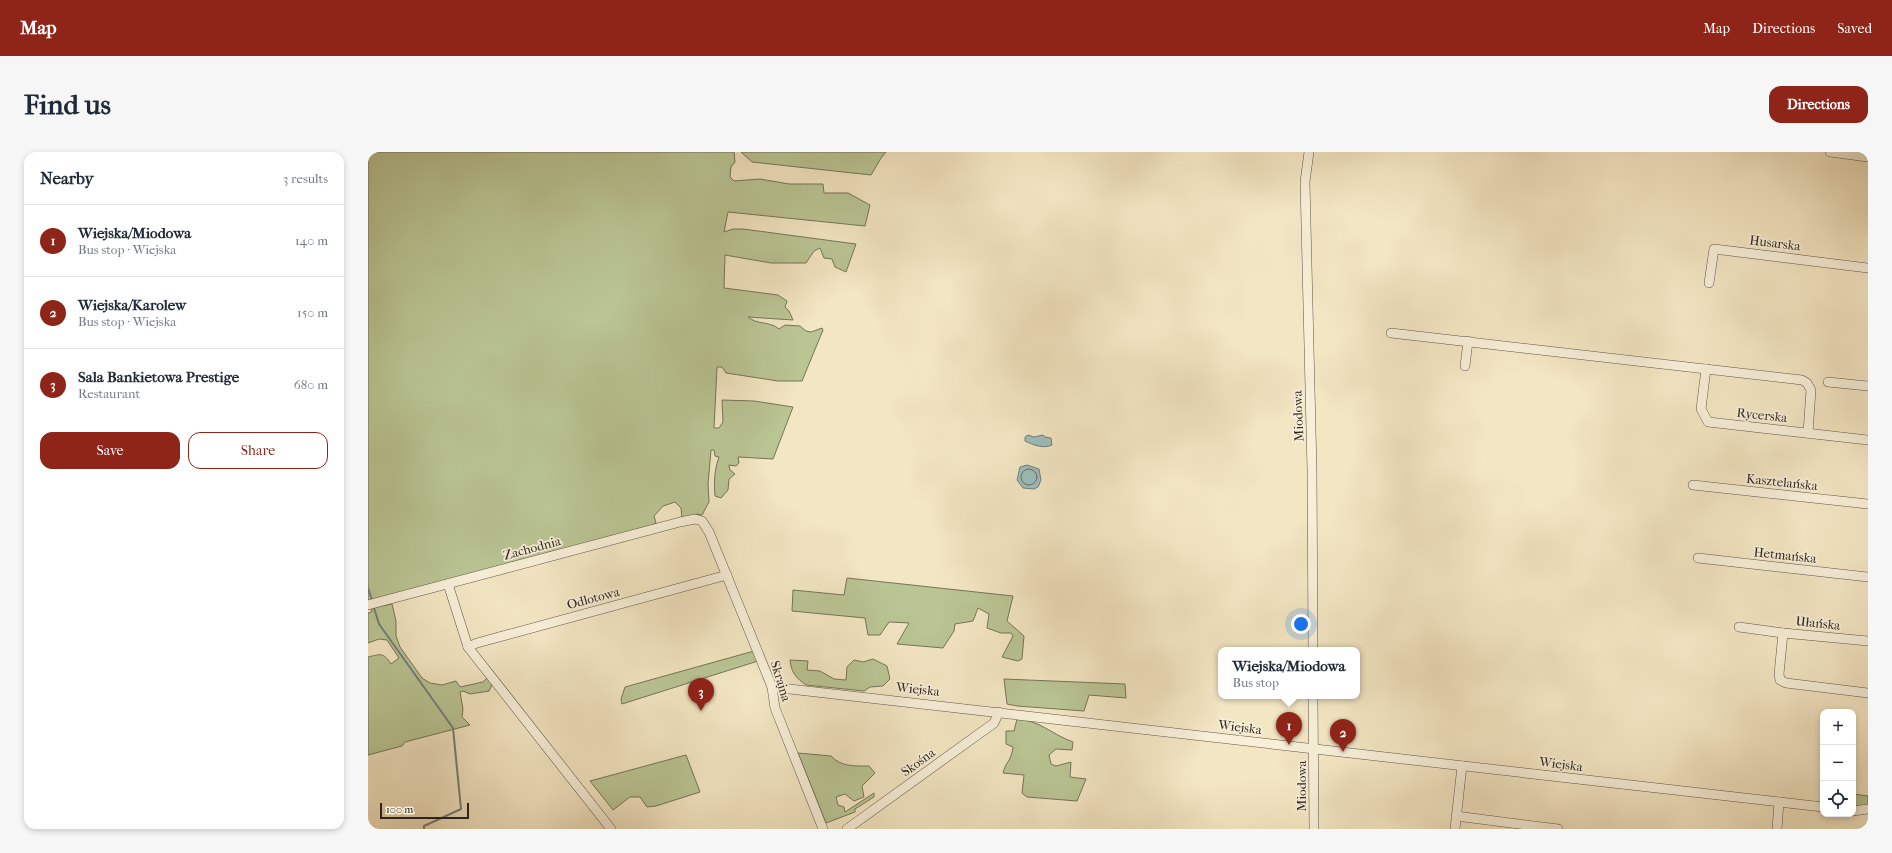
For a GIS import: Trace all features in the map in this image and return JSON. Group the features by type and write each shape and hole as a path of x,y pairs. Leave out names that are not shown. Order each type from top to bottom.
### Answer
{"street":[{"name":"Miodowa","path":"1309,152 1305,182 1312,470 1313,647"},
{"path":"1830,152 1868,157"},
{"name":"Husarska","path":"1709,283 1714,249 1868,268"},
{"path":"1391,333 1802,380 1811,390 1808,432"},
{"path":"1466,366 1468,341"},
{"name":"Rycerska","path":"1706,369 1701,410 1708,422 1808,432 1868,440"},
{"path":"1828,382 1868,386"},
{"name":"Kasztelańska","path":"1694,485 1868,504"},
{"name":"Zachodnia","path":"368,605 680,522 694,519 702,521"},
{"name":"Skrajna","path":"702,521 710,532 772,687 775,708 823,829"},
{"name":"Hetmańska","path":"1698,558 1868,577"},
{"name":"Odlotowa","path":"468,647 477,643 726,575"},
{"path":"448,584 468,647 611,829"},
{"path":"1739,627 1783,633"},
{"name":"Ułańska","path":"1868,641 1783,633 1779,674 1780,680 1786,683 1868,693"},
{"name":"Wiejska","path":"772,687 1314,748 1820,808"},
{"name":"Miodowa","path":"1314,699 1314,829"},
{"name":"Skośna","path":"847,829 994,723 999,712"},
{"path":"1455,829 1462,766"},
{"path":"1777,829 1779,802"},
{"path":"1856,811 1868,809"},
{"path":"1456,816 1558,829"}],"green space":[{"path":"368,152 734,152 735,162 731,167 730,177 734,181 760,179 789,184 823,184 824,193 848,193 870,205 865,226 728,212 724,232 733,229 743,229 856,244 846,272 835,267 832,259 824,258 820,248 814,251 806,263 771,263 725,255 724,288 778,295 787,301 785,307 789,311 793,320 748,317 755,321 772,325 779,329 785,325 800,326 806,331 811,332 822,328 823,330 802,381 778,381 726,373 722,367 717,367 714,428 719,428 723,422 722,400 754,401 793,407 773,459 738,457 739,463 736,466 729,465 730,470 735,474 729,479 728,490 721,498 715,496 715,472 719,457 715,456 714,450 711,450 708,484 709,502 702,515 696,514 682,519 681,508 675,502 663,506 654,516 656,523 648,527 368,602"},
{"path":"741,152 886,152 871,175 752,162"},
{"path":"847,578 1013,596 1007,621 1024,636 1022,659 1018,661 1002,657 1013,636 1011,633 1001,633 987,628 989,614 978,608 973,621 955,624 954,631 943,648 897,644 909,623 889,622 880,635 868,635 865,618 792,611 793,590 844,595"},
{"path":"392,604 396,621 396,636 400,647 422,678 430,683 442,685 456,681 460,687 483,682 488,677 493,683 489,691 470,694 463,691 460,692 463,709 462,717 470,725 405,742 402,746 368,755 368,657 381,655 386,657 391,664 399,658 387,640 379,639 368,643 368,613 372,612 371,608"},
{"path":"754,651 758,661 622,704 621,699 625,687"},
{"path":"873,659 887,666 890,679 883,686 870,687 864,691 806,685 799,680 795,674 790,660 808,661 807,670 820,671 834,679 846,680 847,667 854,660 863,662"},
{"path":"1004,679 1125,684 1126,698 1089,695 1084,711 1017,706 1007,704"},
{"path":"1017,719 1032,722 1073,742 1072,750 1056,749 1049,755 1051,764 1056,766 1071,762 1070,777 1086,779 1077,801 1027,797 1022,793 1024,775 1003,773 1011,756 1013,747 1006,744 1006,731 1014,731"},
{"path":"798,753 831,756 835,760 844,764 853,766 869,766 875,773 862,786 864,797 854,801 845,794 836,797 838,805 844,807 845,812 874,793 874,797 855,809 855,812 826,823"},
{"path":"686,755 700,792 656,806 647,807 640,797 630,797 613,810 590,781"},
{"path":"1856,794 1868,796 1868,806 1856,808"}],"water":[{"path":"1028,435 1034,437 1043,435 1051,438 1052,445 1042,447 1025,441 1025,437"},
{"path":"1027,465 1039,469 1041,480 1038,487 1034,489 1023,488 1017,480 1020,467"}],"waterway":[{"path":"368,588 372,600"},
{"path":"374,608 379,624 453,728 461,809 424,826 424,829"}],"place":[{"name":"Sala Bankietowa Prestige","path":"701,711"},
{"name":"Wiejska/Miodowa","path":"1289,745"},
{"name":"Wiejska/Karolew","path":"1343,752"}]}
